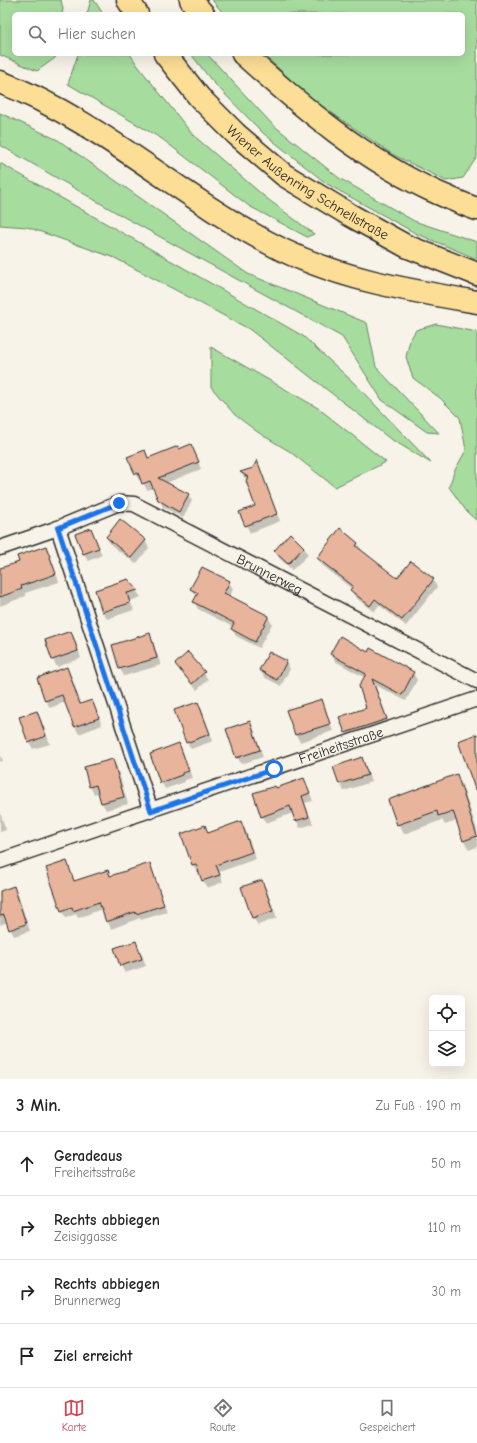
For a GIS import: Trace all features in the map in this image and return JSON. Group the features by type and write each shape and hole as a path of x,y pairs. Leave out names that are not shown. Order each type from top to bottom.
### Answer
{"highway":[{"path":"128,0 136,12"},
{"path":"191,0 201,12"},
{"name":"Wiener Außenring Schnellstraße","path":"167,56 199,97 236,134 284,175 350,216 406,246 477,274"},
{"path":"245,56 288,95 334,131 374,159 416,184 477,209"},
{"path":"0,82 23,91 72,117 122,148 219,215 270,244 322,267 376,283 477,302"}],"street":[{"name":"Brunnerweg","path":"0,548 58,528 119,503 134,504 477,682"},
{"path":"58,528 151,811"},
{"name":"Freiheitsstraße","path":"0,861 151,811 477,699"}],"green space":[{"path":"0,0 61,0 62,12 12,12 12,56 56,56 55,58 37,71 0,55"},
{"path":"91,0 94,0 102,12 88,12"},
{"path":"212,0 477,0 477,157 463,178 446,181 392,154 310,98 265,56 465,56 465,12 222,12"},
{"path":"77,56 131,56 193,135 265,197 314,234 307,237 249,206 162,139 68,84"},
{"path":"193,56 209,56 272,124 339,178 414,221 477,242 477,259 415,233 327,184 263,133 211,80"},
{"path":"0,113 58,140 248,274 367,323 376,367 439,433 427,432 382,400 342,337 124,217 0,145"},
{"path":"0,163 303,336 353,382 431,463 389,438 249,329 115,258 27,227 0,225"},
{"path":"436,324 477,332 477,521 467,512 449,487 454,472 466,450 460,418 440,398 413,378 406,357 410,340 416,330"},
{"path":"211,347 318,408 386,462 335,487 289,451 259,433 235,415 211,387"}],"building":[{"path":"191,444 199,462 158,478 189,494 179,512 158,500 150,481 142,484 138,473 135,474 127,457 145,450 148,458 178,446 179,449"},
{"path":"257,460 277,514 245,526 239,512 255,506 246,481 248,477 240,472 253,468"},
{"path":"120,519 146,540 131,558 106,537"},
{"path":"91,528 99,548 83,554 75,534"},
{"path":"340,528 358,543 356,546 397,578 411,561 434,579 402,620 375,599 370,606 350,590 353,586 317,558"},
{"path":"290,533 304,547 288,564 274,551"},
{"path":"46,546 56,574 21,586 22,589 0,597 0,568 19,562 17,556"},
{"path":"202,567 230,581 224,593 269,616 255,642 231,629 234,623 193,602 198,593 190,589"},
{"path":"128,579 138,590 127,593 130,603 102,612 95,590"},
{"path":"71,631 78,651 52,660 45,640"},
{"path":"150,633 157,658 119,669 112,645"},
{"path":"340,636 368,652 370,648 414,672 402,695 372,679 387,719 345,733 339,717 366,708 359,686 366,674 330,654"},
{"path":"188,652 205,672 192,684 175,664"},
{"path":"269,652 287,661 277,680 259,670"},
{"path":"67,667 80,704 92,700 99,718 74,727 62,695 45,701 37,678"},
{"path":"322,699 330,724 295,735 286,710"},
{"path":"198,702 210,734 186,743 174,710"},
{"path":"37,711 46,736 28,743 19,717"},
{"path":"250,721 260,750 236,758 226,729"},
{"path":"477,734 477,789 475,789 458,741"},
{"path":"179,743 189,771 160,783 150,754"},
{"path":"362,757 368,775 339,784 333,767"},
{"path":"113,759 124,797 101,803 96,785 89,787 84,767"},
{"path":"457,774 477,836 463,841 453,811 438,816 437,811 397,825 388,800"},
{"path":"304,778 310,793 302,796 309,817 295,821 290,806 261,817 253,793 275,786 276,788"},
{"path":"241,821 252,852 216,865 220,875 202,881 196,864 192,865 181,834 205,825 208,833"},
{"path":"67,861 74,881 108,870 110,876 150,863 164,905 136,914 135,912 106,922 99,902 73,911 72,907 61,911 46,868"},
{"path":"262,880 273,911 252,918 241,887"},
{"path":"14,886 26,924 9,930 4,915 0,916 0,891"},
{"path":"136,941 142,959 120,966 114,948"}],"route":[{"path":"119,503 58,528 151,811 274,769"}]}
